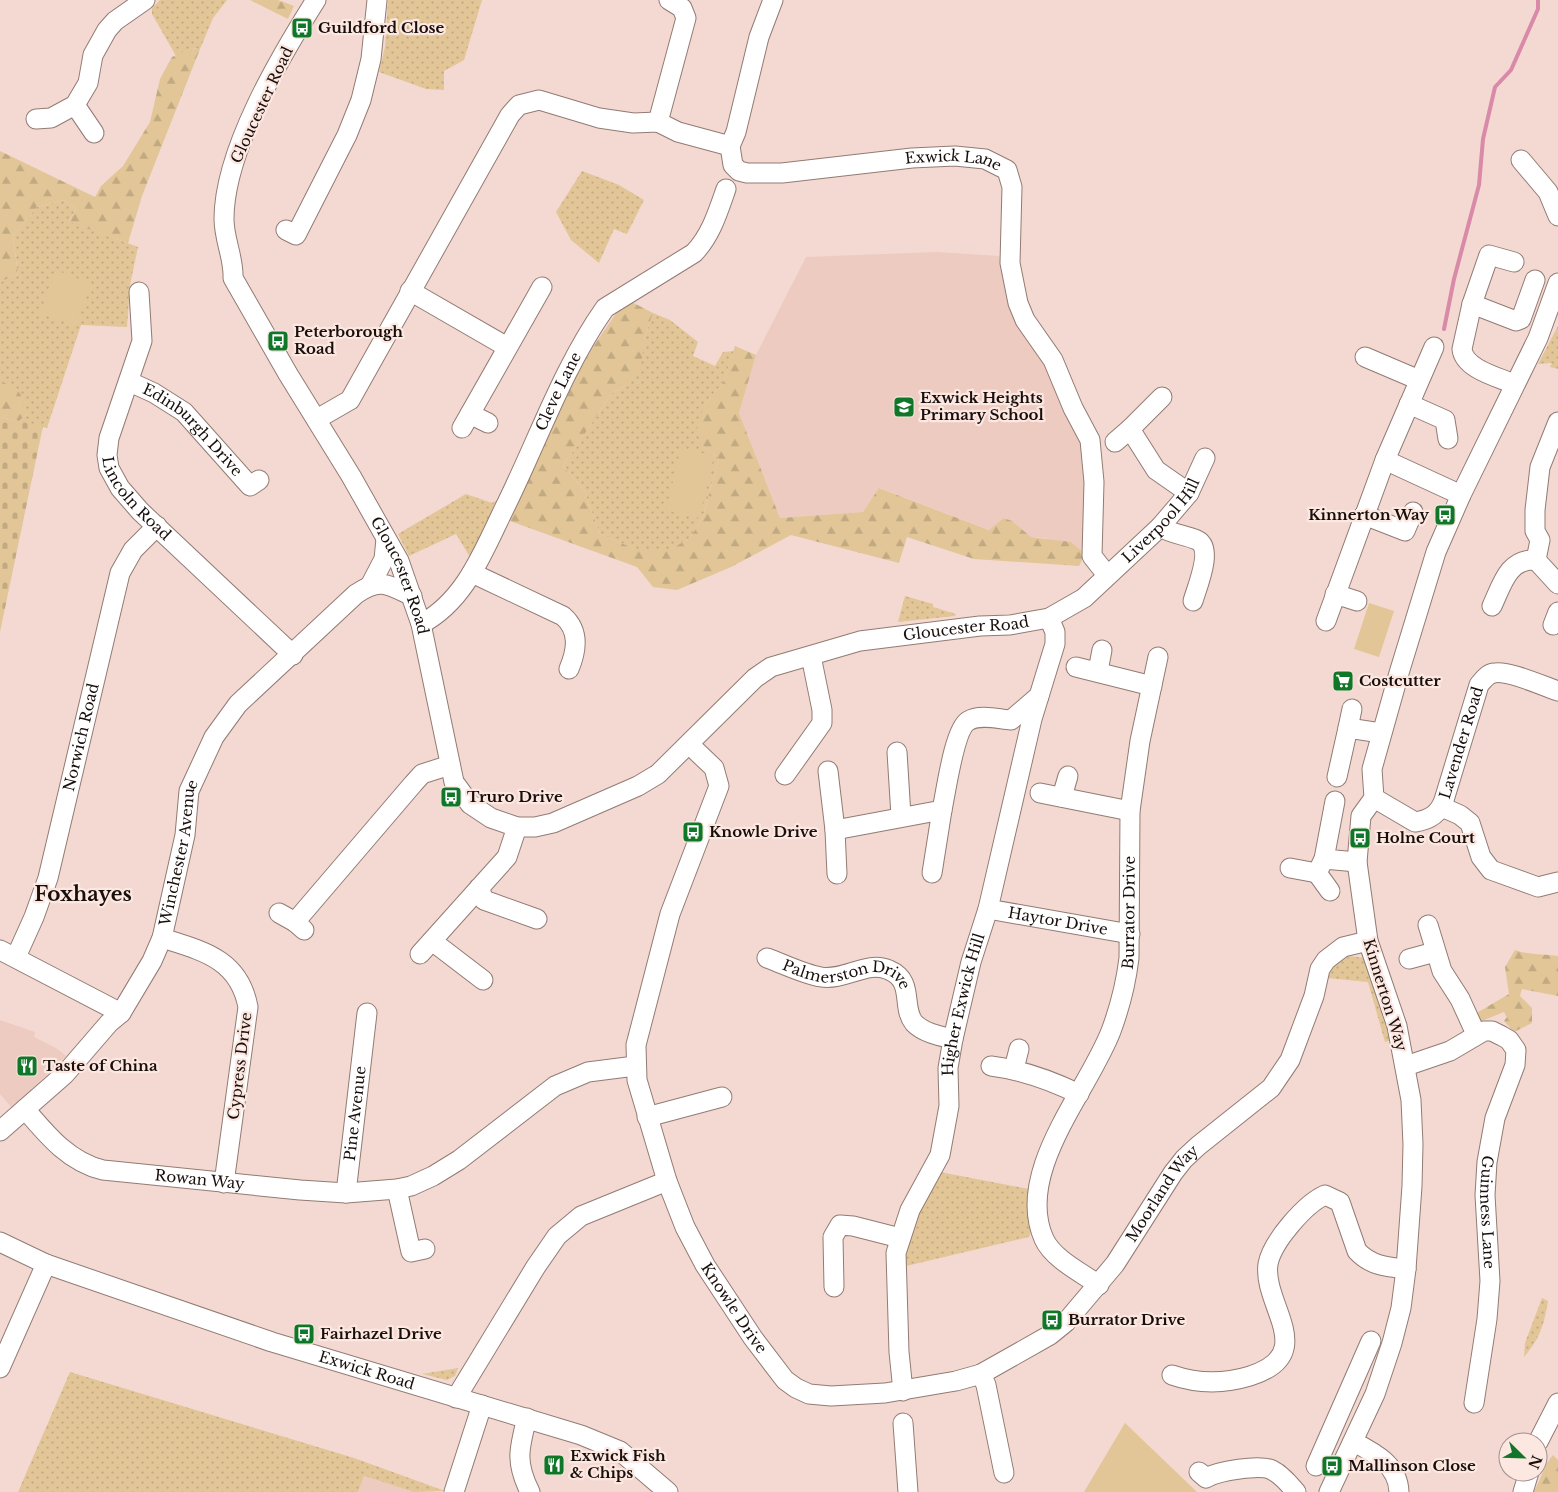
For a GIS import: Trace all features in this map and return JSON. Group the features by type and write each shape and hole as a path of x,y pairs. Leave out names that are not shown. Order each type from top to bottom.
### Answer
{"street":[{"name":"Gloucester Road","path":"316,0 286,50 242,141 232,168 224,218 228,249 234,263 233,278 399,562 421,624 454,782 470,804 492,818 517,827 536,827 553,823 638,786 658,774 690,745 761,672 782,662 860,642 980,626 1010,625 1049,618 1084,598 1107,575"},
{"path":"294,236 347,135 361,100 371,58 377,0"},
{"path":"658,122 686,18 682,8 669,0"},
{"path":"317,419 350,400 466,190 510,115 519,104 540,100 600,118 633,123 658,122 678,132 730,146 736,132 759,37 773,0"},
{"path":"36,119 51,118 75,105 95,85 93,55 108,30 115,20 141,11"},
{"path":"75,105 94,133"},
{"name":"Exwick Lane","path":"730,146 733,165 739,171 747,173 782,173 912,158 962,156 985,158 1007,170 1012,187 1010,263 1018,303 1025,320 1053,360 1073,408 1090,440 1094,482 1092,556 1107,575"},
{"path":"1521,160 1553,189 1558,216"},
{"name":"Cleve Lane","path":"421,624 447,607 472,573 528,462 561,387 595,322 605,308 614,301 630,295 694,253 703,244 717,216 726,189"},
{"path":"1514,262 1489,255 1472,304 1462,349 1463,356 1471,364 1514,384"},
{"path":"1472,304 1516,321 1521,320 1535,280"},
{"path":"1374,798 1372,769 1436,552 1514,384 1554,307 1558,283"},
{"path":"488,423 466,421 507,347 538,307 542,287"},
{"name":"Lincoln Road","path":"139,292 142,341 130,382 109,438 107,462 120,488 157,526 293,655"},
{"path":"410,292 507,347"},
{"path":"1326,621 1385,460 1434,347"},
{"path":"1366,357 1419,380"},
{"name":"Edinburgh Drive","path":"130,382 154,393 184,412 249,488"},
{"path":"1115,442 1162,397"},
{"path":"1409,404 1445,420 1448,439"},
{"path":"1536,560 1540,540 1535,531 1535,510 1540,467 1558,422"},
{"path":"1130,429 1156,470 1188,493"},
{"name":"Liverpool Hill","path":"1107,575 1160,527 1188,493 1205,458"},
{"path":"1385,460 1461,495"},
{"path":"1364,515 1405,531 1413,512"},
{"name":"Norwich Road","path":"8,953 34,917 48,878 120,573 133,550 157,526"},
{"path":"1160,527 1173,534 1199,541 1204,547 1205,558 1193,602"},
{"name":"Winchester Avenue","path":"0,1131 65,1074 109,1023 121,1013 152,961 162,938 185,835 189,791 196,771 226,718 238,704 293,655 356,594 371,584 384,559 386,539"},
{"path":"1536,560 1558,584"},
{"path":"1492,606 1511,567 1520,561 1536,560"},
{"path":"472,573 568,620 575,634 576,644 575,654 569,670"},
{"path":"371,584 384,584 412,596"},
{"path":"1335,594 1357,601"},
{"name":"Higher Exwick Hill","path":"904,1391 895,1262 900,1238 910,1210 940,1155 949,1106 948,1068 952,1039 971,962 988,909 1018,774 1055,644 1054,632 1049,618"},
{"path":"1098,672 1102,650"},
{"path":"785,775 822,723 822,710 811,656"},
{"name":"Burrator Drive","path":"1099,1285 1064,1260 1049,1246 1043,1235 1037,1211 1040,1177 1050,1150 1111,1032 1127,981 1130,934 1128,887 1130,812 1140,741 1158,657"},
{"path":"1076,667 1152,686"},
{"name":"Lavender Road","path":"1374,798 1415,822 1432,817 1442,807 1479,685 1487,675 1495,672 1507,674 1558,691"},
{"path":"932,873 942,810 959,732 968,722 979,718 1011,720 1040,695"},
{"path":"1337,777 1352,709"},
{"path":"1348,728 1382,733"},
{"name":"Knowle Drive","path":"690,745 714,768 719,786 670,914 636,1044 635,1066 637,1080 667,1182 685,1227 705,1264 753,1338 785,1380 796,1388 821,1396 904,1391"},
{"path":"897,752 901,816"},
{"path":"293,921 422,774 450,765"},
{"path":"828,771 835,830 837,874"},
{"path":"1062,797 1068,776"},
{"path":"1040,793 1130,812"},
{"name":"Kinnerton Way","path":"1329,1492 1376,1394 1392,1343 1406,1269 1414,1144 1411,1100 1406,1066 1388,994 1368,940 1357,862 1361,816 1374,798"},
{"path":"1330,891 1320,866 1335,802"},
{"path":"1442,807 1470,823 1481,857 1491,870 1538,887 1558,882"},
{"path":"835,830 901,816 942,810"},
{"path":"483,980 426,948 507,857 517,827"},
{"path":"1290,868 1357,862"},
{"path":"479,888 484,900 530,920"},
{"name":"Haytor Drive","path":"988,909 1130,934"},
{"path":"1406,1066 1450,1051 1480,1033 1442,971 1428,926"},
{"name":"Cypress Drive","path":"162,938 218,959 234,972 246,996 248,1008 224,1183"},
{"name":"Moorland Way","path":"904,1391 981,1374 1050,1335 1066,1322 1099,1285 1184,1159 1271,1088 1290,1060 1308,1014 1320,969 1326,960 1343,947 1368,940"},
{"path":"1409,959 1435,952"},
{"path":"8,953 121,1013"},
{"name":"Palmerston Drive","path":"767,958 821,977 840,977 868,967 887,969 895,973 904,984 914,1022 928,1032 952,1039"},
{"name":"Pine Avenue","path":"346,1193 372,1035 367,1013"},
{"name":"Guinness Lane","path":"1471,1393 1488,1319 1490,1282 1485,1195 1487,1162 1499,1104 1517,1056 1509,1040 1492,1031 1480,1033"},
{"path":"1014,1069 1019,1049"},
{"name":"Rowan Way","path":"25,1109 62,1149 90,1167 224,1183 346,1193 411,1186 433,1176 459,1160 555,1086 588,1072 635,1066"},
{"path":"991,1066 1014,1069 1049,1080 1079,1094"},
{"path":"648,1116 722,1098"},
{"path":"456,1398 535,1268 557,1236 581,1216 667,1182"},
{"path":"397,1189 411,1252"},
{"path":"1172,1375 1188,1389 1240,1379 1263,1372 1278,1360 1284,1336 1283,1322 1264,1263 1295,1219 1313,1202 1325,1195 1334,1198 1343,1207 1358,1251 1363,1257 1387,1268 1406,1269"},
{"path":"834,1286 833,1237 840,1225 853,1226 900,1238"},
{"name":"Exwick Road","path":"0,1242 46,1264 272,1342 581,1435 620,1451 668,1492"},
{"path":"0,1368 46,1264"},
{"path":"1316,1466 1371,1341"},
{"path":"981,1374 1008,1452 1004,1473"},
{"path":"1352,1386 1376,1394"},
{"path":"1543,1432 1558,1403"},
{"path":"454,1492 482,1405"},
{"path":"527,1418 518,1452 519,1464 530,1492"},
{"path":"903,1423 908,1492"},
{"path":"1354,1442 1378,1455 1387,1464 1396,1478 1399,1492"},
{"path":"1204,1480 1218,1472 1266,1469 1282,1476 1296,1492"}],"shaded area":[{"name":"Exwick Heights Primary School","path":"937,252 999,256 1010,291 1026,331 1064,400 1081,443 1086,478 1085,554 1046,538 1031,537 1012,521 1005,518 990,530 880,488 863,512 780,518 739,413 756,355 806,257"},
{"path":"0,1020 35,1032 34,1037 56,1048 66,1056 12,1108 0,1094"},
{"path":"364,1476 414,1492 358,1492"}],"green space":[{"path":"160,0 227,0 213,18 200,49 191,48 176,56 152,14 152,8"},
{"path":"250,0 278,0 294,6 288,19"},
{"path":"388,0 482,0 464,60 444,71 444,90 426,89 379,72 385,47"},
{"path":"191,48 200,49 142,196 128,243 69,222 76,209 64,200 37,207 13,236 18,274 0,282 0,151 95,197 101,186 123,166 150,122 160,79 172,57"},
{"path":"582,171 619,185 644,200 627,234 614,229 599,263 571,240 556,212"},
{"path":"64,200 76,209 69,221 138,247 130,285 127,327 81,325 47,428 19,421 27,414 17,390 5,385 0,379 0,282 18,274 13,236 37,207"},
{"path":"56,270 91,284 76,325 40,313"},
{"path":"626,299 653,313 645,336 640,371 628,385 612,393 563,466 584,490 600,534 635,549 671,549 690,538 703,517 719,458 702,446 697,426 705,404 723,383 735,346 756,355 739,413 780,518 863,512 879,488 989,530 1004,518 1012,521 1031,537 1071,542 1085,554 1079,566 974,559 907,537 899,563 791,535 731,567 677,590 653,587 637,567 507,520 586,357"},
{"path":"653,313 670,320 698,342 693,356 715,366 723,352 734,351 723,383 705,404 702,446 719,458 703,517 690,538 671,549 635,549 600,534 584,490 563,466 612,393 628,385 639,371 645,336"},
{"path":"1558,326 1558,369 1550,367 1552,363 1538,364"},
{"path":"0,379 17,390 22,398 27,414 19,421 0,417"},
{"path":"0,417 43,426 0,632"},
{"path":"681,448 714,456 699,518 666,510"},
{"path":"466,494 492,503 506,495 473,562 456,534 409,556 398,534"},
{"path":"905,596 933,604 933,607 956,614 955,616 898,622"},
{"path":"1369,603 1394,611 1379,657 1354,649"},
{"path":"1515,950 1531,954 1558,956 1558,996 1522,989 1520,996 1532,1008 1532,1023 1514,1032 1504,1021 1507,1017 1504,1012 1479,1022 1475,1014 1509,994 1505,967"},
{"path":"1349,956 1365,958 1392,1040 1385,1042 1368,982 1327,978 1335,965"},
{"path":"940,1172 1029,1189 1031,1228 1029,1237 902,1267 921,1204"},
{"path":"1542,1298 1548,1301 1543,1324 1534,1344 1524,1357 1525,1343"},
{"path":"458,1368 455,1376 447,1380 422,1374"},
{"path":"70,1372 354,1458 445,1491 414,1492 364,1476 358,1492 18,1492"},
{"path":"1125,1423 1197,1492 1084,1492"},
{"path":"1553,1455 1558,1460 1558,1492 1534,1492 1538,1482 1548,1482 1548,1462"}],"waterway":[{"path":"1444,329 1454,279 1479,185 1483,139 1495,87 1511,70 1538,9 1538,0"}],"place":[{"name":"Guildford Close","path":"302,28"},
{"name":"Peterborough Road","path":"278,341"},
{"name":"Exwick Heights Primary School","path":"904,407"},
{"name":"Kinnerton Way","path":"1445,515"},
{"name":"Costcutter","path":"1343,681"},
{"name":"Truro Drive","path":"451,797"},
{"name":"Knowle Drive","path":"693,832"},
{"name":"Holne Court","path":"1360,838"},
{"name":"Taste of China","path":"27,1066"},
{"name":"Burrator Drive","path":"1052,1320"},
{"name":"Fairhazel Drive","path":"304,1334"},
{"name":"Exwick Fish & Chips","path":"554,1465"},
{"name":"Mallinson Close","path":"1332,1466"}],"district":[{"name":"Foxhayes","path":"83,894"}]}
